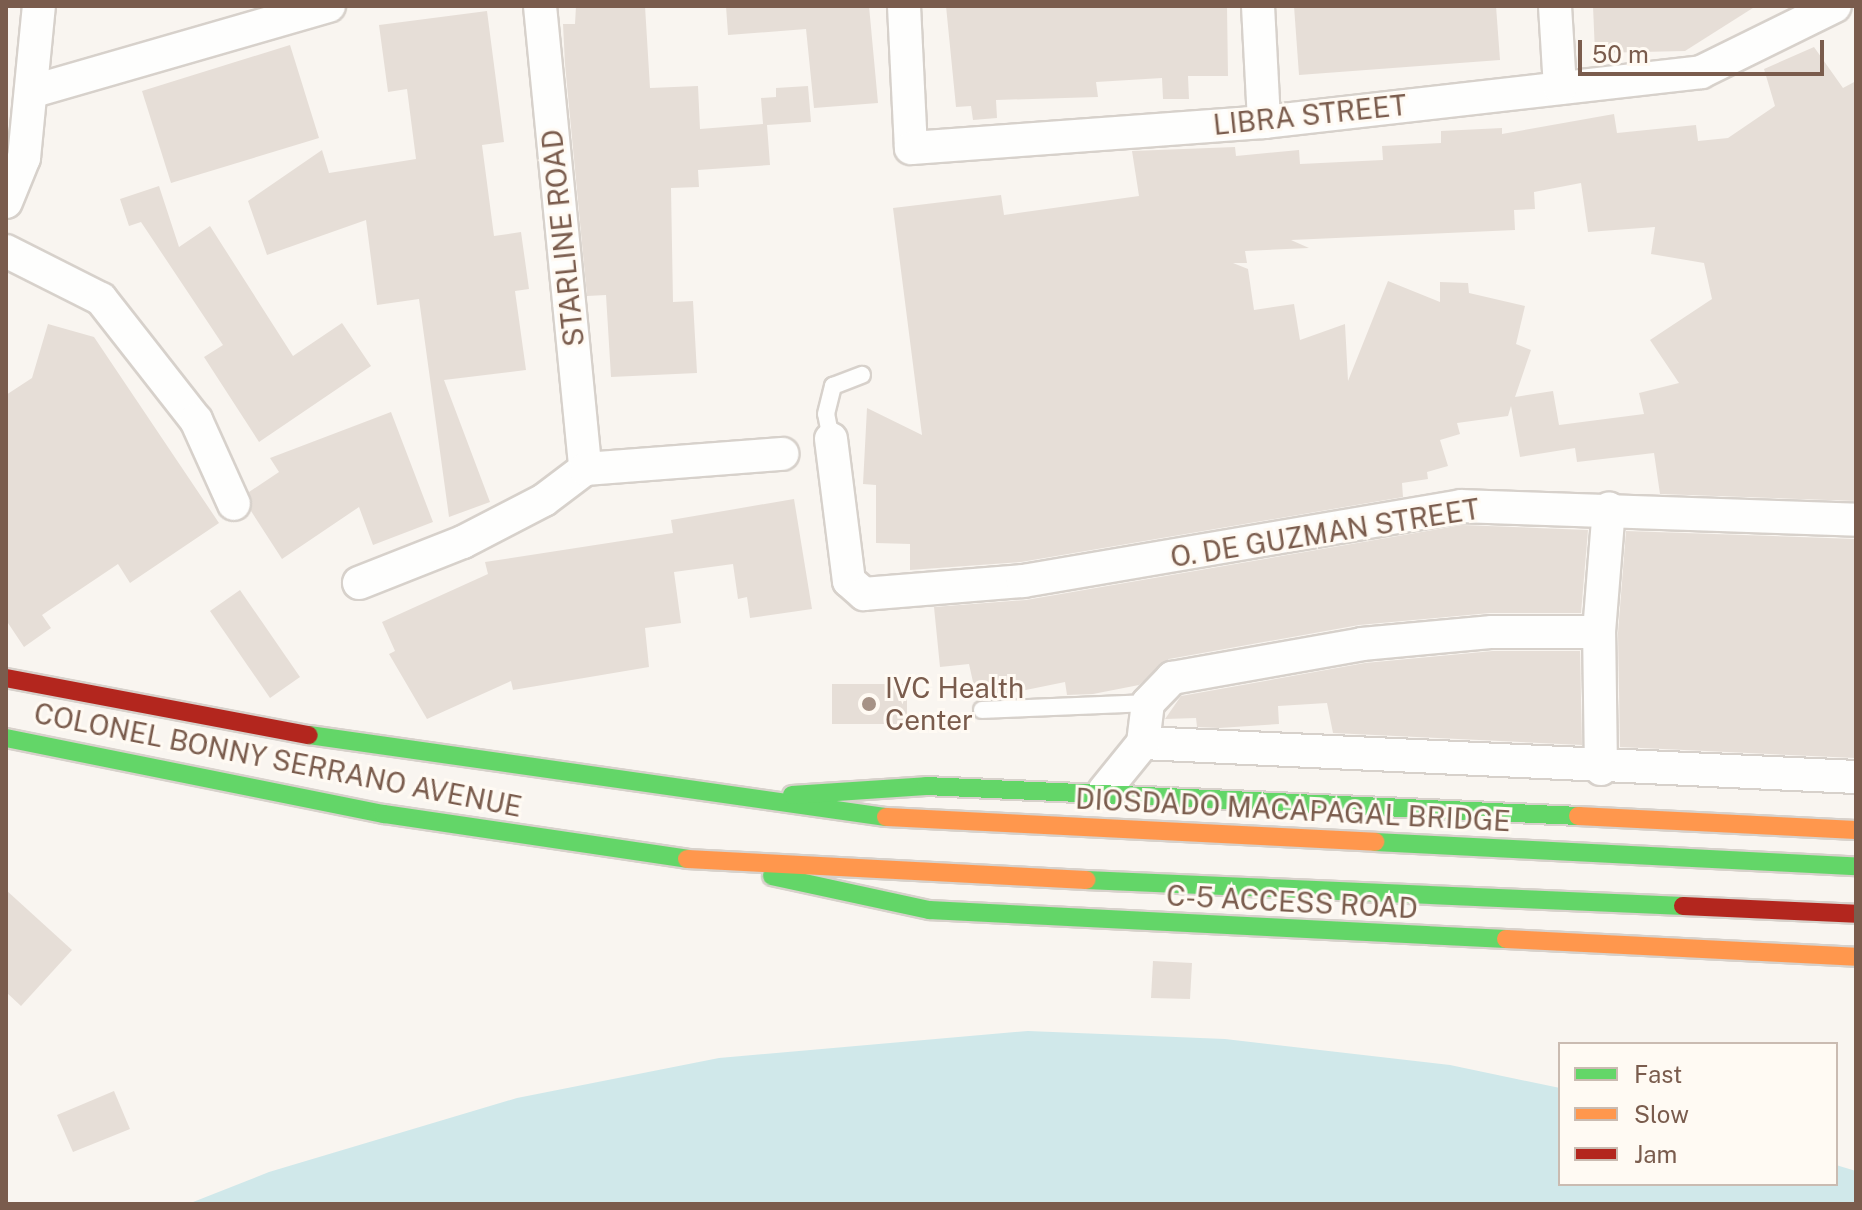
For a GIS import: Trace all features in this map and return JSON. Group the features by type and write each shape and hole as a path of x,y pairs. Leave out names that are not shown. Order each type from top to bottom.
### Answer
{"main road":[{"name":"COLONEL BONNY SERRANO AVENUE","path":"6,678 383,749 729,799"},
{"name":"COLONEL BONNY SERRANO AVENUE","path":"6,738 384,814 731,865"},
{"path":"729,799 926,786 1104,791 1856,830"},
{"name":"DIOSDADO MACAPAGAL BRIDGE","path":"729,799 877,817 1856,866"},
{"path":"731,865 1198,882 1856,914"},
{"name":"C-5 ACCESS ROAD","path":"731,865 929,910 1856,957"}],"street":[{"path":"6,202 24,158 34,91 39,6"},
{"path":"34,91 329,6"},
{"name":"STARLINE ROAD","path":"540,6 585,469"},
{"name":"LIBRA STREET","path":"904,6 911,148 1264,122 1701,72 1835,6"},
{"path":"1258,6 1264,122"},
{"path":"1555,6 1560,88"},
{"path":"6,251 101,299 196,420 234,504"},
{"name":"O. DE GUZMAN STREET","path":"831,439 849,581 864,594 1023,581 1461,506 1609,508 1856,520"},
{"path":"359,583 463,542 544,500 585,469 782,454"},
{"path":"1601,769 1599,632 1609,508"},
{"path":"1104,791 1143,743 1148,703 1172,678 1362,644 1492,632 1599,632"},
{"path":"1143,743 1601,769 1856,777"}],"lane":[{"path":"831,439 826,414 833,386 862,375"},
{"path":"982,710 1148,703"}],"water":[{"path":"1028,1031 1225,1039 1450,1065 1558,1088 1558,1186 1838,1186 1838,1166 1856,1171 1856,1204 188,1204 269,1172 517,1098 719,1058"}],"building":[{"path":"576,6 645,6 650,88 698,86 700,129 763,124 761,98 776,97 776,88 808,86 811,122 767,125 770,165 698,170 699,187 671,188 673,302 693,301 697,373 611,377 606,295 587,296 565,64 563,24 575,24"},
{"path":"726,6 869,6 878,103 814,108 806,29 728,35"},
{"path":"946,6 1227,6 1228,76 1188,76 1189,99 1163,99 1162,78 1096,82 1098,97 996,100 997,118 973,120 971,106 956,107"},
{"path":"1294,6 1496,6 1500,60 1299,75"},
{"path":"1593,6 1756,6 1685,51 1595,53"},
{"path":"487,11 504,142 482,145 494,236 521,232 529,289 515,291 526,370 444,380 490,502 449,517 419,299 377,305 366,220 267,255 248,201 322,150 329,173 416,159 407,89 388,92 379,25"},
{"path":"290,45 319,138 171,183 142,91"},
{"path":"1814,47 1843,88 1856,81 1856,501 1660,494 1654,453 1577,462 1575,448 1520,457 1511,406 1508,416 1457,423 1460,434 1440,440 1448,466 1427,472 1428,479 1402,483 1403,497 1021,562 910,570 910,544 876,543 876,485 863,484 867,408 922,435 893,208 1001,195 1004,215 1139,196 1132,151 1235,147 1236,156 1299,150 1300,164 1383,160 1382,146 1441,143 1441,131 1502,128 1502,134 1614,114 1617,133 1696,125 1698,141 1728,138 1775,106 1764,69","holes":["1581,183 1588,232 1655,227 1651,254 1704,263 1712,299 1650,340 1679,383 1639,393 1644,414 1559,425 1553,391 1515,397 1531,350 1516,344 1525,306 1469,293 1468,283 1440,282 1440,302 1388,281 1348,381 1345,324 1300,340 1294,304 1254,310 1248,269 1233,263 1247,263 1245,251 1309,248 1291,240 1515,230 1514,210 1535,209 1534,192"]},
{"path":"159,186 179,247 210,226 293,356 342,323 371,366 259,442 204,357 223,345 141,222 129,226 120,199"},
{"path":"48,324 94,337 219,523 130,583 118,564 42,615 51,628 24,647 6,620 6,395 32,378"},
{"path":"391,412 433,522 373,545 359,507 282,559 251,511 249,492 279,472 270,458"},
{"path":"794,499 812,609 750,618 747,597 738,599 733,564 674,572 681,623 645,628 649,667 513,690 511,681 427,719 389,654 395,651 382,622 488,574 485,562 673,533 671,520"},
{"path":"1462,525 1588,530 1581,613 1490,613 1359,625 1169,659 1139,685 1093,694 1067,695 1065,682 977,700 969,664 940,667 934,607 1026,600"},
{"path":"1626,531 1856,539 1855,758 1620,747 1618,633"},
{"path":"240,590 300,677 270,698 210,611"},
{"path":"1493,651 1580,651 1582,745 1333,733 1327,703 1278,706 1279,724 1219,728 1197,727 1196,718 1165,719 1181,696 1365,663"},
{"name":"IVC Health Center","path":"832,684 907,684 907,724 832,724"},
{"path":"6,890 72,950 21,1006 6,992"},
{"path":"1153,961 1192,963 1190,999 1151,998"},
{"path":"114,1091 130,1129 73,1152 57,1115"}],"traffic: fast":[{"path":"309,735 886,817"},
{"path":"6,738 384,814 687,859"},
{"path":"792,795 926,786 1578,816"},
{"path":"1375,842 1856,866"},
{"path":"772,876 929,910 1506,939"},
{"path":"1086,880 1683,906"}],"traffic: slow":[{"path":"1578,816 1856,830"},
{"path":"886,817 1375,842"},
{"path":"687,859 1086,880"},
{"path":"1506,939 1856,957"}],"traffic: jam":[{"path":"6,678 309,735"},
{"path":"1683,906 1856,914"}],"place":[{"name":"IVC Health Center","path":"869,704"}]}
